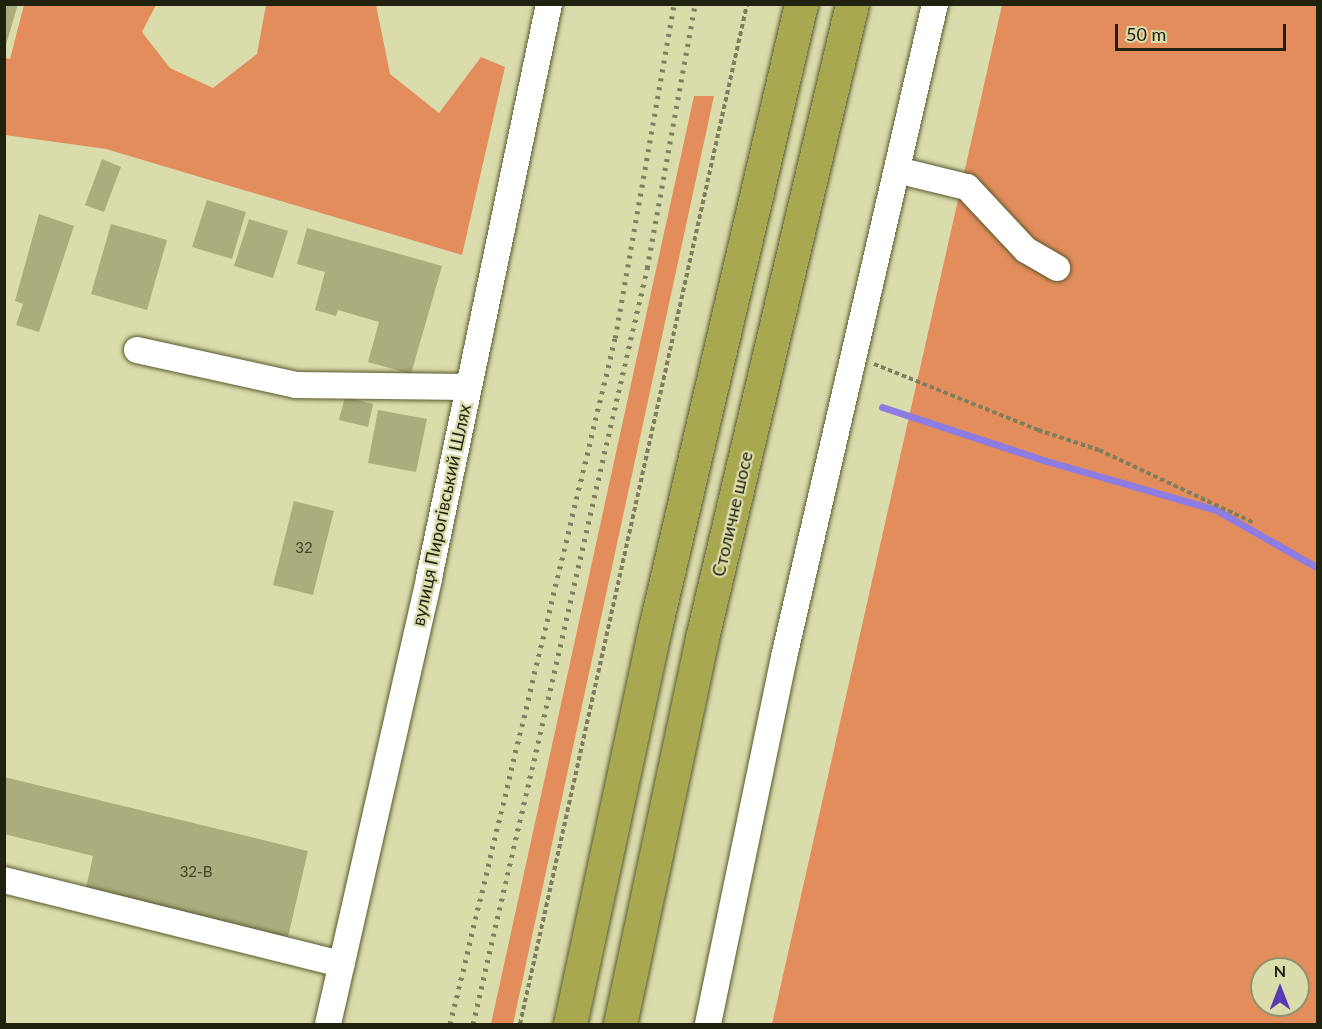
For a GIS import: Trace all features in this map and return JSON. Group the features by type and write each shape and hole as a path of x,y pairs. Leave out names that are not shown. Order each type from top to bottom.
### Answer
{"highway":[{"path":"570,1024 655,628 801,4"},
{"name":"Столичне шосе","path":"620,1024 702,638 852,4"}],"street":[{"name":"вулиця Пирогівський Шлях","path":"328,1024 468,387 549,4"},
{"path":"708,1024 784,657 935,4"},
{"path":"897,170 967,187 1026,250 1058,268"},
{"path":"137,350 296,385 468,387"},
{"path":"4,880 342,964"}],"path":[{"path":"520,1024 747,4"},
{"path":"854,356 1038,430 1099,450 1254,523"}],"shaded area":[{"path":"24,5 156,5 142,32 170,68 213,88 257,54 266,5 376,5 390,74 439,113 481,57 505,67 462,255 106,149 5,135 5,58 10,59"},
{"path":"1002,5 1317,5 1317,1024 772,1024"},
{"path":"694,96 714,96 513,1024 491,1024"}],"building":[{"path":"4,4 18,4 5,48 4,48"},
{"path":"102,159 121,167 104,212 85,205"},
{"path":"207,200 246,212 232,259 192,247"},
{"path":"39,214 74,226 39,332 16,325 23,304 15,301"},
{"path":"249,219 288,231 273,278 234,266"},
{"path":"111,224 167,240 147,310 91,294"},
{"path":"307,228 442,266 411,374 368,362 379,322 338,310 336,316 315,310 325,272 297,264"},
{"path":"345,397 373,404 368,427 339,420"},
{"path":"378,410 427,419 416,472 368,463"},
{"path":"294,501 334,511 313,595 273,585"},
{"path":"4,777 308,851 288,937 86,888 93,856 4,834"}],"waterway":[{"path":"882,407 1043,460 1216,510 1318,568"}],"railway":[{"path":"450,1024 615,338 674,4"},
{"path":"473,1024 647,268 695,4"}]}
